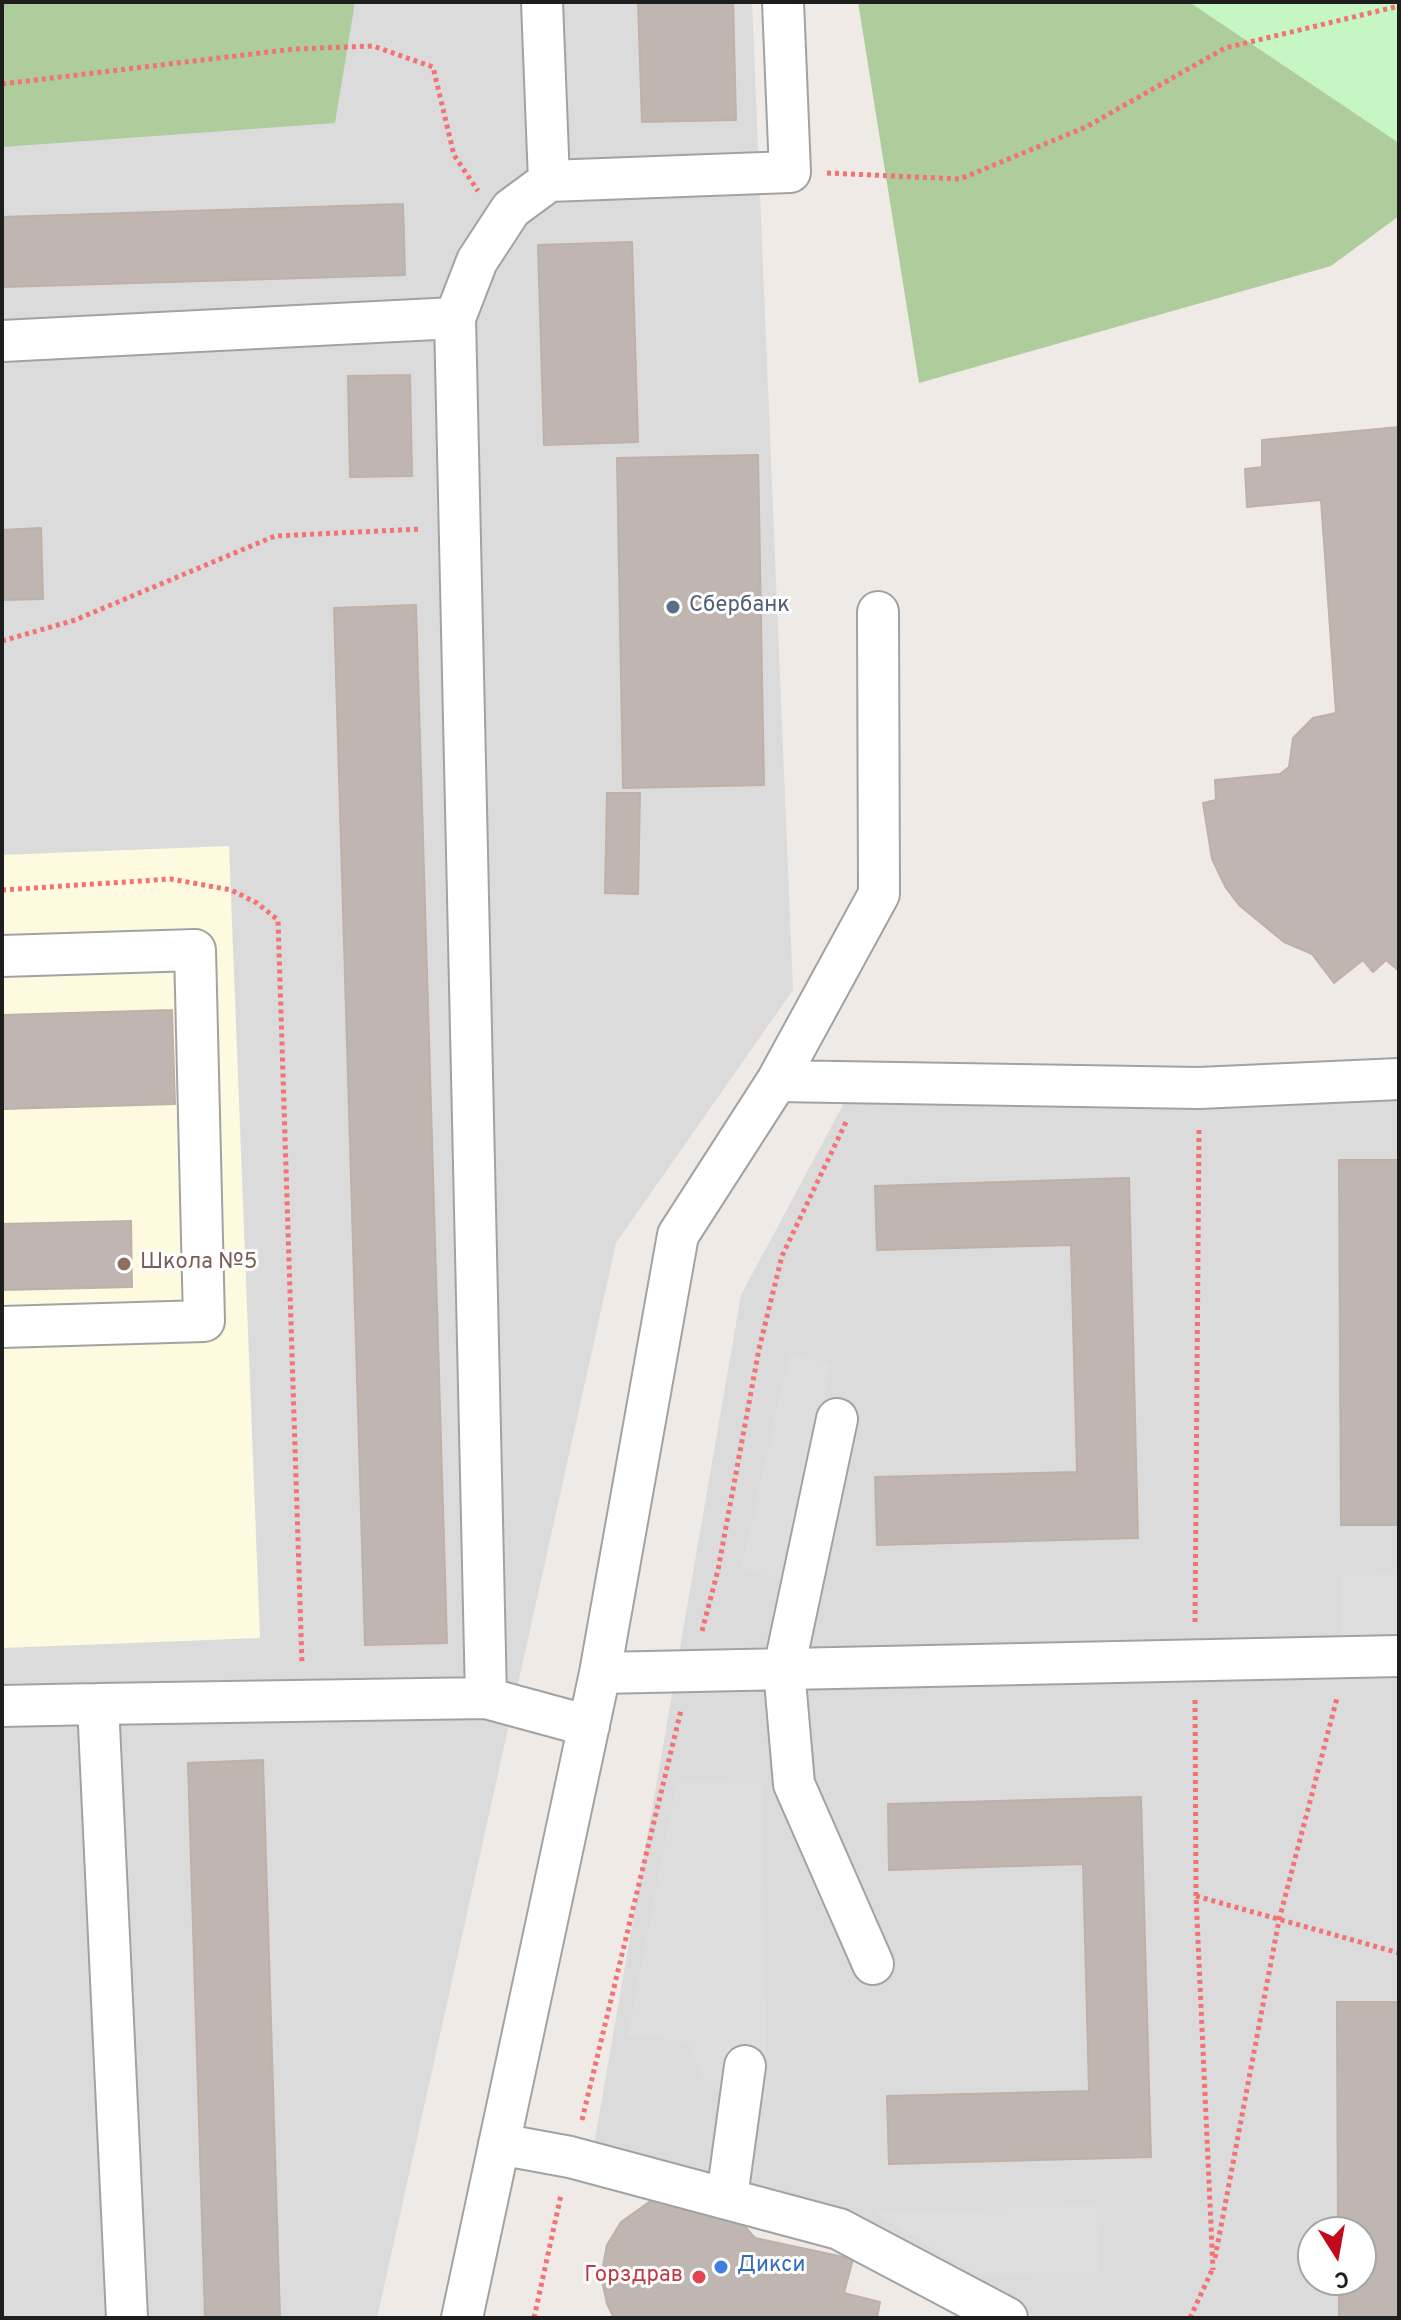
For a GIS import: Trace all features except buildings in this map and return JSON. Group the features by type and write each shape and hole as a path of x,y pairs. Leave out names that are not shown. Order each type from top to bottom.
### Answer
{"street":[{"path":"536,191 542,2"},
{"path":"486,1698 455,318 477,261 511,209 536,191 790,172 783,2"},
{"path":"2,341 455,318"},
{"path":"462,2318 600,1673 678,1235 777,1081 879,894 878,612"},
{"path":"2,956 195,950 204,1321 2,1327"},
{"path":"777,1081 1199,1088 1399,1079"},
{"path":"837,1419 784,1669 794,1784 873,1964"},
{"path":"600,1673 1399,1656"},
{"path":"2,1706 486,1698 589,1726"},
{"path":"98,1704 127,2318"},
{"path":"727,2197 745,2066"},
{"path":"499,2144 570,2157 727,2197 856,2220 1007,2318"}],"path":[{"path":"790,172 960,179 1086,127 1225,48 1399,6"},
{"path":"2,84 294,49 373,46 433,67 454,155 481,194 536,191"},
{"path":"2,641 75,620 275,536 459,527"},
{"path":"2,890 171,879 231,890 257,903 278,920 299,1481 302,1701"},
{"path":"1190,2318 1213,2270 1279,1920 1337,1696"},
{"path":"1196,1896 1399,1953"}],"shaded area":[{"path":"2,2 752,2 793,990 616,1243 377,2318 2,2318"},
{"name":"Школа №5","path":"229,846 260,1638 2,1648 2,855"},
{"path":"1399,1062 1399,2318 1036,2318 845,2214 594,2145 741,1295 859,1075"},
{"path":"789,1354 831,1363 783,1579 741,1570"},
{"path":"1399,1574 1399,1642 1343,1644 1341,1576"},
{"path":"677,1781 761,1784 767,2102 706,2087 688,2042 628,2035"},
{"path":"1096,2206 1099,2272 976,2274 873,2212"}],"green space":[{"path":"2,2 355,2 335,123 2,147"},
{"path":"858,2 1399,2 1399,216 1331,266 919,383"},
{"path":"1189,2 1399,2 1399,143"}],"place":[{"name":"Сбербанк","path":"673,607"},
{"name":"Школа №5","path":"124,1264"},
{"name":"Дикси","path":"721,2267"},
{"name":"Горздрав","path":"699,2277"}]}
